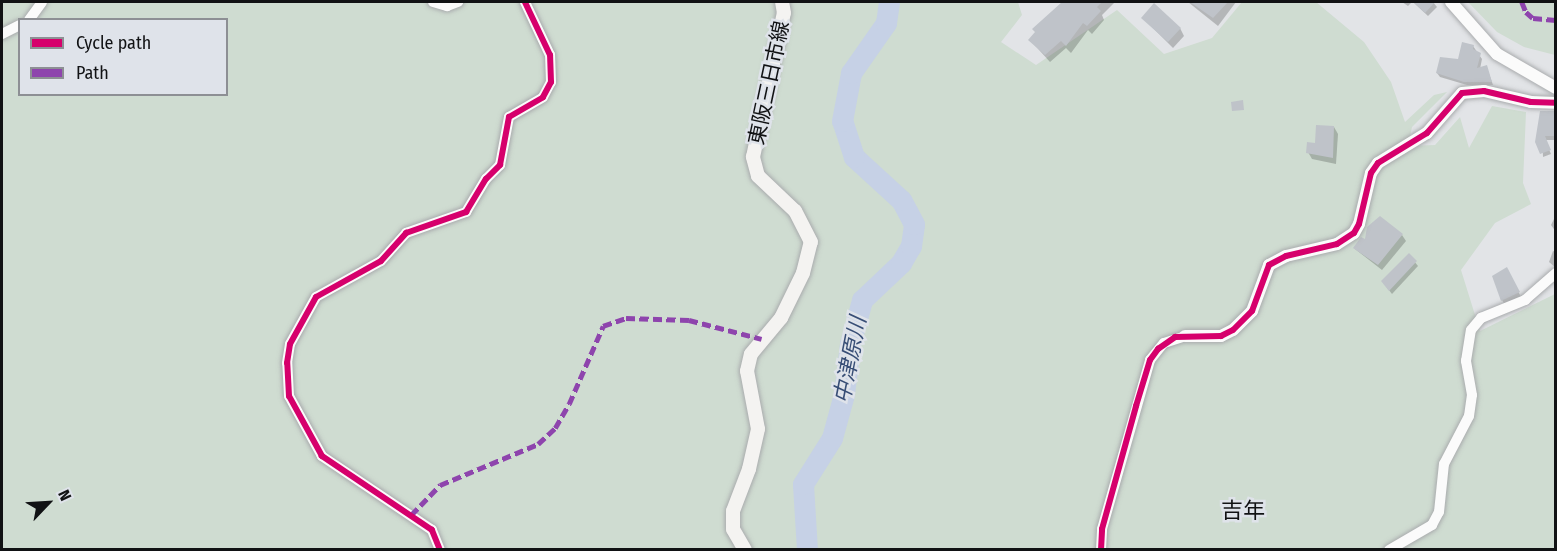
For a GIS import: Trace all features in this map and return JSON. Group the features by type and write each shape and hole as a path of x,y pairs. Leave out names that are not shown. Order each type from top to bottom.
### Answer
{"main road":[{"name":"東阪三日市線","path":"745,549 733,529 733,512 749,469 758,429 747,371 751,354 781,318 803,273 810,242 795,211 758,176 753,157 784,13 782,2"}],"street":[{"path":"30,18 42,2"},
{"path":"433,2 447,6 458,2"},
{"path":"440,549 432,530 322,456 290,396 287,363 290,344 316,297 381,261 406,233 466,212 486,179 500,165 508,117 543,97 551,82 550,55 525,2"},
{"path":"1451,2 1497,54 1556,88"},
{"path":"2,34 18,26"},
{"path":"1101,549 1102,529 1150,360 1164,343 1185,336 1221,336 1233,330 1252,311 1269,266 1286,256 1337,244 1353,233 1375,168 1387,154 1435,126 1462,93 1484,91 1531,102 1556,103"},
{"path":"1389,549 1432,525 1439,512 1444,464 1469,416 1472,395 1466,361 1471,330 1481,318 1526,300 1556,273"}],"shaded area":[{"path":"2,2 1018,2 1022,15 1001,42 1036,65 1117,10 1164,54 1212,38 1242,2 1316,2 1364,42 1391,82 1405,122 1434,95 1447,92 1412,127 1408,146 1435,145 1460,117 1469,148 1492,106 1526,112 1523,183 1531,204 1495,223 1461,270 1480,331 1555,294 1555,549 2,549"},
{"path":"1468,2 1555,2 1555,55 1524,47 1497,32"}],"building":[{"path":"1062,2 1102,2 1097,7 1101,11 1087,26 1083,23 1066,46 1061,41 1045,55 1028,40 1035,32 1032,29"},
{"path":"1190,2 1228,2 1213,18"},
{"path":"1413,2 1435,2 1425,13"},
{"path":"1154,3 1181,28 1168,42 1141,18"},
{"path":"1462,42 1474,45 1473,49 1481,53 1477,68 1487,65 1492,82 1464,82 1436,73 1440,57 1458,59"},
{"path":"1243,100 1244,110 1232,111 1231,102"},
{"path":"1540,111 1556,111 1556,136 1545,136 1551,150 1540,154 1535,142"},
{"path":"1316,125 1334,126 1333,158 1306,153 1307,142 1315,143"},
{"path":"1380,216 1403,234 1378,265 1353,248 1361,237 1365,239 1367,227"},
{"path":"1409,253 1417,261 1389,291 1381,281"},
{"path":"1507,267 1520,292 1501,301 1492,276"}],"waterway":[{"name":"中津原川","path":"807,550 803,484 832,438 844,394 850,344 862,300 901,263 911,246 914,224 901,200 854,157 842,121 851,73 886,23 889,2"}],"marked path":[{"path":"1522,2 1526,12 1533,18 1556,20"},
{"path":"411,515 440,485 538,444 555,428 569,404 603,326 626,318 689,320 762,339"}],"cycle path":[{"path":"440,550 432,530 322,456 289,396 287,363 290,344 316,297 381,261 406,233 466,212 486,179 500,165 509,117 543,97 551,82 550,55 525,2"},
{"path":"1101,550 1102,529 1136,406 1150,360 1158,349 1175,337 1221,336 1233,330 1252,311 1269,265 1286,256 1337,244 1354,233 1359,224 1371,173 1378,163 1427,133 1462,93 1484,91 1531,102 1556,103"}],"district":[{"name":"吉年","path":"1243,511"}]}
